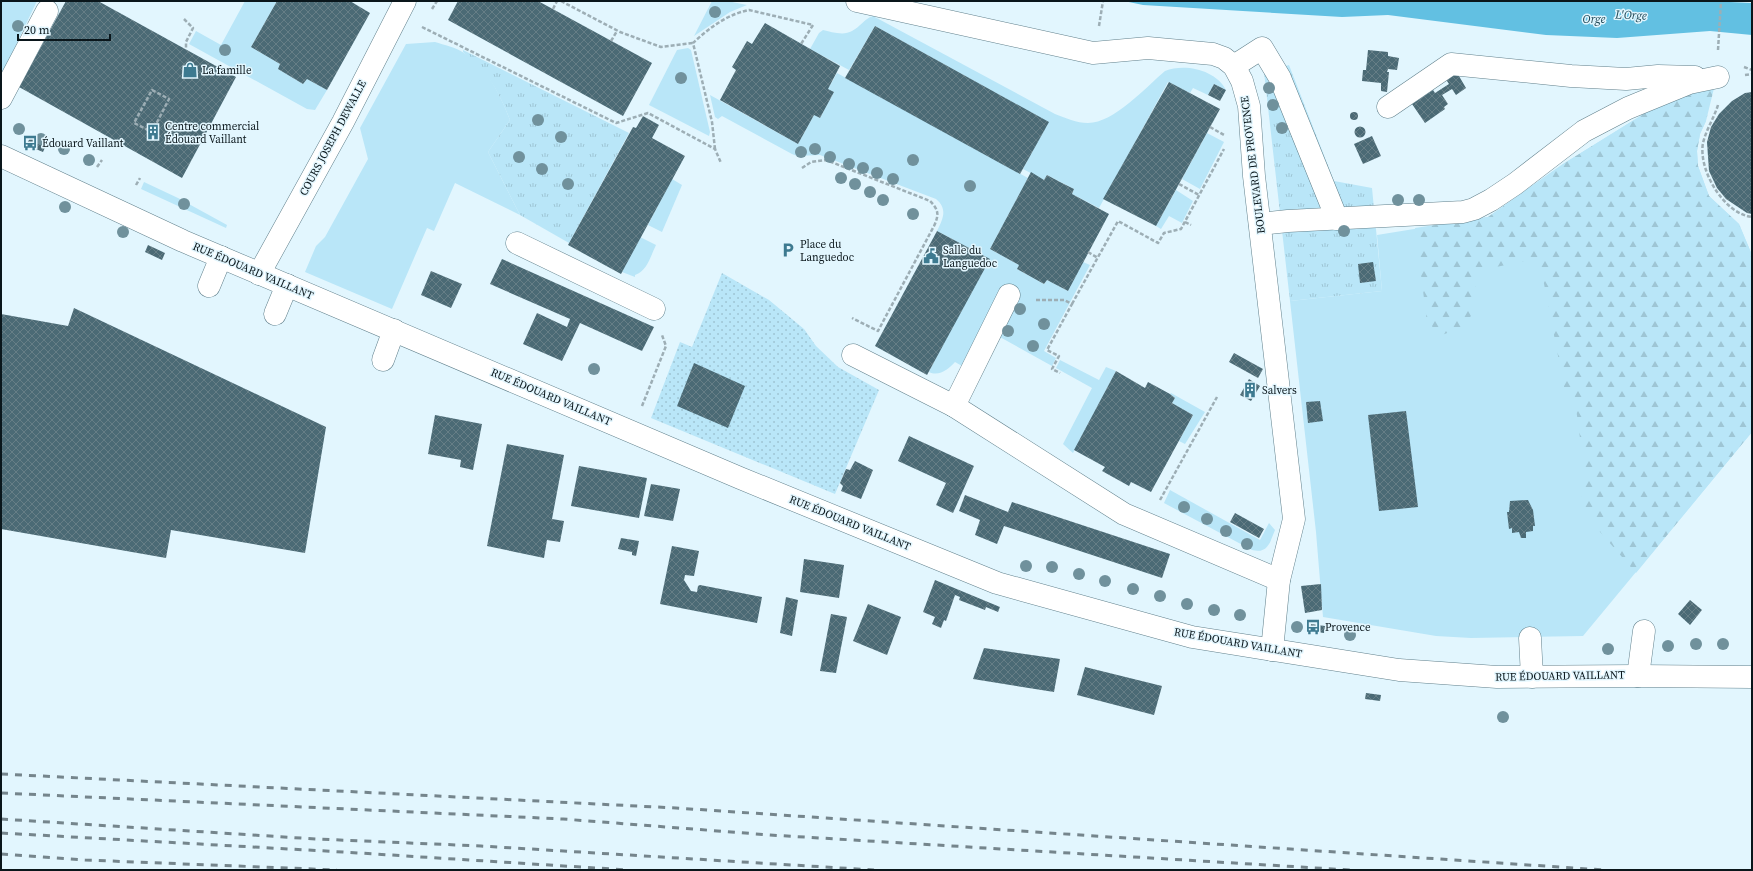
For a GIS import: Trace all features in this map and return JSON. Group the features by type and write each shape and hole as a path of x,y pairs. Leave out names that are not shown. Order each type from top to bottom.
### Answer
{"street":[{"path":"857,1 1094,53 1148,48 1213,54 1224,58 1234,66 1262,48 1280,78 1337,219"},
{"name":"COURS JOSEPH DEWALLE","path":"259,274 343,122 401,9"},
{"path":"1,98 47,11"},
{"path":"1388,107 1451,64 1587,77 1626,79 1658,76 1718,77"},
{"name":"BOULEVARD DE PROVENCE","path":"1234,66 1242,81 1248,106 1294,519 1279,580 1272,650"},
{"path":"1260,224 1288,221 1463,212 1474,209 1515,184 1584,131 1628,108 1689,83 1718,77"},
{"name":"RUE ÉDOUARD VAILLANT","path":"1,156 182,241 747,480 997,583 1192,637 1428,673 1497,678 1638,676 1752,677"},
{"path":"517,243 654,309"},
{"path":"209,286 221,257"},
{"path":"275,314 287,285"},
{"path":"954,406 1009,295"},
{"path":"383,360 394,330"},
{"path":"853,355 954,406 1124,514 1279,580"},
{"path":"1638,676 1644,631"},
{"path":"1530,638 1532,677"}],"path":[{"path":"553,9 557,1"},
{"path":"561,1 617,31 661,47 693,43 706,31 725,19 740,12 749,10 813,25 800,44"},
{"path":"1718,50 1721,1"},
{"path":"401,9 448,39 616,123 648,113 715,149"},
{"path":"184,19 193,28 186,42 186,48"},
{"path":"611,41 617,31"},
{"path":"693,43 712,122 715,149 721,163"},
{"path":"1718,77 1720,88 1718,102 1703,144 1705,166 1716,191 1727,205 1752,217"},
{"path":"152,90 169,99 152,132 143,128 134,123 152,90"},
{"path":"1210,127 1230,138"},
{"path":"1060,373 1052,369 1059,356 1047,350 1118,221 1158,243 1164,233 1181,229 1227,145"},
{"path":"97,167 102,160"},
{"path":"802,168 811,162 826,160 930,201 938,211 938,216 934,226 878,331 852,318"},
{"path":"136,185 140,178"},
{"path":"1179,184 1199,195"},
{"path":"1185,222 1191,225"},
{"path":"1088,252 1098,258"},
{"path":"1009,295 1016,299 1064,300 1072,304"},
{"path":"632,431 666,346 654,309"},
{"path":"1146,524 1217,397"}],"green space":[{"path":"1,1 37,1 1,76"},
{"path":"245,1 277,1 251,47 280,64 278,69 303,84 307,79 327,90 315,110 307,109 189,44 196,31 221,45"},
{"path":"712,1 727,1 747,5 730,12 694,36"},
{"path":"873,16 1055,114 1080,122 1088,123 1098,121 1119,111 1165,71 1173,69 1190,68 1208,73 1215,77 1226,90 1214,84 1208,95 1193,88 1190,93 1168,82 1099,208 1072,194 1074,189 1047,175 1044,180 1023,169 1048,122 875,26 849,70 810,49 819,33 823,30 838,33 849,32"},
{"path":"435,42 457,49 472,59 486,74 502,101 510,120 488,152 520,215 455,183 434,231 427,228 392,309 305,272 316,246 325,237 368,159 360,128 406,44"},
{"path":"688,48 691,50 710,132 709,136 649,105 677,50"},
{"path":"463,50 629,133 569,243 520,215 488,152 510,120 501,99 491,82 463,52"},
{"path":"1289,65 1334,181 1372,188 1382,291 1290,301 1264,72"},
{"path":"837,73 1028,178 990,249 1019,265 1017,269 1044,284 1047,280 1068,291 1083,262 1090,265 1044,351 1056,358 1052,366 998,336 962,366 955,362 947,370 940,373 936,374 929,372 986,257 937,231 941,222 943,210 940,203 936,199 820,155 797,156 722,116 718,119 715,117 710,95 798,144 814,115 820,118 834,92 828,89"},
{"path":"1716,80 1706,121 1700,134 1697,151 1698,166 1709,196 1739,224 1752,255 1752,432 1636,573 1580,509 1585,476 1574,393 1565,392 1539,258 1477,271 1473,313 1463,327 1442,335 1427,322 1415,228 1488,217 1563,164 1663,102"},
{"path":"1663,102 1706,121 1700,134 1697,151 1698,166 1709,196 1739,224 1752,255 1752,432 1583,636 1471,638 1436,636 1323,617 1316,532 1290,301 1382,291 1377,235 1488,217 1563,164"},
{"path":"1207,133 1224,142 1200,189 1182,179"},
{"path":"672,179 682,185 662,232 648,225"},
{"path":"144,182 178,198 227,225 226,228 141,189"},
{"path":"1176,190 1193,201 1182,223 1169,216 1161,229 1156,226"},
{"path":"640,237 656,245 646,266 635,275 635,277 622,272"},
{"path":"722,273 769,300 804,329 816,346 838,367 879,390 835,494 651,418 680,342 692,347"},
{"path":"1060,360 1099,380 1106,367 1116,371 1073,453 1063,444 1092,388 1056,368"},
{"path":"1171,393 1205,412 1185,444 1179,441 1193,415 1172,403 1175,398 1170,394"},
{"path":"1170,490 1260,540 1269,523 1275,530 1270,543 1265,549 1257,551 1252,550 1164,503"}],"water":[{"name":"Orge","path":"1124,1 1708,1 1752,3 1752,35 1710,31 1617,38 1546,35 1388,15 1342,17 1143,5"}],"building":[{"name":"Centre commercial Édouard Vaillant","path":"66,1 98,1 236,77 182,178 19,87"},
{"path":"277,1 350,1 370,13 327,90 307,79 303,84 278,69 280,64 251,47"},
{"path":"458,1 538,1 652,63 623,116 448,20"},
{"path":"765,23 840,66 828,89 834,92 820,118 814,115 798,144 720,100 736,70 732,67 747,41 752,44"},
{"path":"875,26 1049,122 1020,174 845,78"},
{"path":"1368,50 1388,52 1388,56 1399,58 1397,70 1388,69 1387,92 1381,91 1381,83 1362,81 1363,70 1366,70"},
{"path":"1456,71 1466,88 1456,95 1452,89 1442,95 1448,104 1444,107 1445,109 1425,123 1412,104 1433,90 1435,93 1449,84 1445,78"},
{"path":"1169,82 1220,109 1156,226 1103,199"},
{"path":"1214,84 1226,90 1220,101 1208,95"},
{"path":"1752,92 1752,214 1747,213 1726,199 1717,188 1709,171 1707,142 1711,127 1719,114 1732,101 1745,93"},
{"path":"1352,112 1356,112 1358,116 1356,120 1352,120 1350,118 1350,114"},
{"path":"643,116 659,125 652,138 685,156 621,274 568,245 633,127 636,128"},
{"path":"1358,127 1362,127 1364,128 1364,136 1358,137 1355,134 1355,130"},
{"path":"1372,136 1381,156 1363,164 1354,144"},
{"path":"30,138 46,145 43,152 26,145"},
{"path":"1031,172 1044,180 1047,175 1074,189 1072,194 1109,214 1068,291 1047,280 1044,284 1017,269 1019,265 990,249"},
{"path":"937,231 990,259 927,375 875,346"},
{"path":"148,245 165,253 162,260 145,252"},
{"path":"502,259 654,327 642,351 580,323 562,361 523,344 537,313 567,327 570,319 490,284"},
{"path":"1373,262 1376,281 1360,283 1358,264"},
{"path":"431,271 462,284 451,308 421,295"},
{"path":"74,308 326,427 305,553 171,530 166,558 1,529 1,314 68,326"},
{"path":"1234,353 1263,369 1258,378 1229,362"},
{"path":"694,363 745,386 728,428 677,406"},
{"path":"1116,371 1145,388 1148,382 1170,394 1175,398 1172,403 1193,415 1151,492 1131,482 1129,486 1102,471 1105,467 1074,450"},
{"name":"Salvers","path":"1249,379 1260,386 1251,401 1240,395"},
{"path":"1320,401 1323,421 1308,423 1306,402"},
{"path":"1406,411 1418,507 1379,511 1368,415"},
{"path":"435,415 482,424 473,470 460,467 461,460 428,454"},
{"path":"909,436 974,466 953,513 936,505 946,483 898,461"},
{"path":"507,444 564,455 552,519 564,521 560,542 547,540 544,558 487,546"},
{"path":"855,461 873,470 861,499 841,491 843,486 840,483 846,469 850,470"},
{"path":"579,466 647,478 639,518 571,506"},
{"path":"651,484 680,489 673,521 644,516"},
{"path":"965,495 1008,512 1012,502 1170,554 1162,578 1004,526 997,544 975,535 980,520 959,511"},
{"path":"1528,500 1533,510 1535,526 1533,526 1533,531 1526,532 1526,538 1521,538 1519,532 1512,533 1512,528 1509,529 1507,512 1509,512 1510,501"},
{"path":"1235,513 1264,529 1259,538 1230,522"},
{"path":"621,538 639,541 636,556 632,555 632,552 618,549"},
{"path":"672,546 699,551 694,576 685,575 684,580 691,591 697,592 698,586 700,585 762,597 757,623 660,604"},
{"path":"804,559 844,565 839,598 800,592"},
{"path":"935,580 1000,607 998,612 986,607 985,610 959,600 960,597 955,595 946,621 944,620 941,628 932,624 935,617 923,612"},
{"path":"1321,584 1322,610 1305,613 1301,586"},
{"path":"786,597 798,600 792,636 780,633"},
{"path":"1690,600 1702,610 1690,625 1678,614"},
{"path":"868,604 901,617 887,655 853,641"},
{"path":"831,614 847,617 836,673 820,671"},
{"path":"1311,624 1325,626 1324,633 1310,631"},
{"path":"984,648 1060,659 1054,692 973,679"},
{"path":"1085,667 1162,686 1154,715 1077,695"},
{"path":"1366,693 1381,695 1380,701 1365,699"}],"railway":[{"path":"1,774 676,808 1604,870"},
{"path":"1,793 563,819 770,835 1350,870"},
{"path":"1,819 316,839 481,846 874,870"},
{"path":"1,833 628,870"},
{"path":"1,854 85,860 337,870"}],"place":[{"name":"La famille","path":"190,70"},
{"name":"Centre commercial Édouard Vaillant","path":"153,132"},
{"name":"Édouard Vaillant","path":"30,143"},
{"name":"Place du Languedoc","path":"788,250"},
{"name":"Salle du Languedoc","path":"931,256"},
{"name":"Salvers","path":"1250,390"},
{"name":"Provence","path":"1313,627"}],"water label":[{"name":"L'Orge","path":"1631,15"}]}
